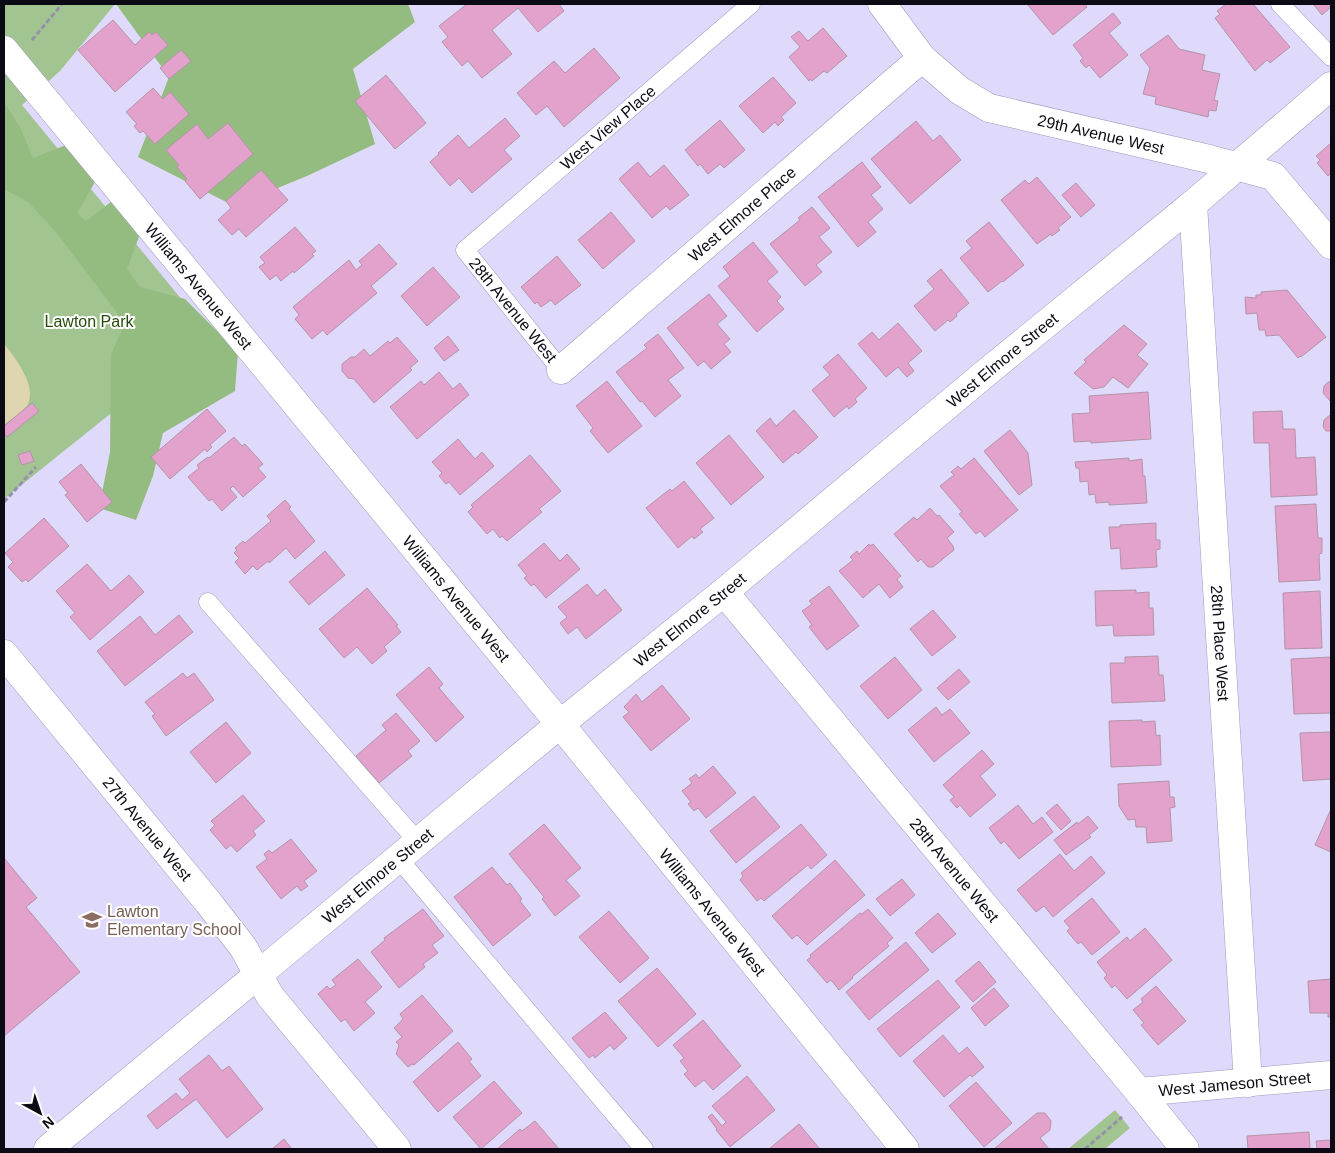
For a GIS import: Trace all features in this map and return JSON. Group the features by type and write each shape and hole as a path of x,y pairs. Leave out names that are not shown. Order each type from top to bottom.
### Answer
{"street":[{"name":"29th Avenue West","path":"882,4 922,58 959,90 989,108 1273,176 1331,245"},
{"name":"Williams Avenue West","path":"4,50 560,724 906,1149"},
{"name":"West Elmore Place","path":"561,370 922,58"},
{"name":"West Elmore Street","path":"48,1149 560,724 724,592 980,378 1238,167 1331,86"},
{"name":"28th Place West","path":"1193,204 1248,1083"},
{"name":"28th Avenue West","path":"724,592 1132,1103 1184,1149"},
{"name":"27th Avenue West","path":"4,654 208,902 243,947 270,996 396,1149"},
{"name":"West Jameson Street","path":"1132,1103 1248,1083 1331,1075"}],"lane":[{"name":"West View Place","path":"465,250 751,4"},
{"path":"1280,4 1331,57"},
{"name":"28th Avenue West","path":"465,250 561,370"},
{"path":"208,602 408,850 644,1149"}],"path":[{"path":"34,38 62,4"},
{"path":"4,502 36,467"},
{"path":"1085,1149 1132,1103"}],"green space":[{"name":"Lawton Park","path":"6,4 115,4 60,71 22,105 210,334 4,499 4,6"},
{"path":"116,4 408,4 415,22 353,69 375,144 307,176 234,206 138,157 169,77"},
{"path":"4,102 21,129 33,158 66,145 95,182 77,213 86,221 116,198 139,237 127,269 140,287 185,299 238,352 235,391 163,433 153,476 136,520 99,508 110,452 111,354 122,330 121,318 56,232 28,202 4,189"},
{"path":"1115,1110 1130,1128 1105,1149 1068,1149"}],"sand":[{"path":"4,344 24,372 30,389 30,397 24,410 4,425"}],"building":[{"path":"467,4 559,4 564,11 538,32 518,8 492,30 512,54 482,78 468,61 462,66 442,42 448,37 439,26"},
{"path":"1027,4 1085,4 1087,7 1053,35"},
{"path":"1226,4 1253,4 1290,47 1270,63 1267,60 1255,71 1215,18 1220,14 1217,11"},
{"path":"1313,4 1331,4 1331,7 1322,15"},
{"path":"1113,13 1121,23 1109,33 1128,55 1100,78 1089,65 1086,68 1080,61 1083,58 1073,45"},
{"path":"113,20 135,45 149,32 152,35 156,32 168,45 115,92 78,50"},
{"path":"823,28 847,56 827,73 824,71 812,81 810,79 809,81 789,57 800,47 791,37 799,31 808,41"},
{"path":"1168,35 1179,49 1205,55 1202,70 1220,74 1214,100 1218,101 1216,111 1209,110 1208,117 1155,104 1156,97 1143,94 1150,68 1140,55"},
{"path":"594,48 620,78 564,127 547,106 536,115 517,93 554,61 565,73"},
{"path":"181,50 191,61 169,79 160,68"},
{"path":"386,75 426,123 395,149 355,101"},
{"path":"773,77 796,103 781,117 784,120 778,126 775,122 763,133 739,106"},
{"path":"153,88 163,99 170,92 189,114 155,144 143,131 140,133 134,126 137,124 126,112"},
{"path":"505,118 520,136 504,150 512,159 472,193 459,178 450,186 430,162 458,135 469,148"},
{"path":"720,120 745,150 724,168 720,164 708,174 700,164 698,166 685,150"},
{"path":"916,121 933,141 940,135 961,160 910,204 871,159"},
{"path":"228,123 253,154 200,199 185,181 187,179 177,167 179,165 166,150 197,124 208,139"},
{"path":"1331,143 1331,173 1328,176 1317,163 1320,160 1316,156"},
{"path":"638,162 650,177 664,165 689,195 670,210 666,206 652,218 619,179"},
{"path":"862,162 881,187 871,195 883,209 868,222 876,232 858,247 818,197"},
{"path":"261,170 288,200 246,237 239,229 232,235 218,220 231,208 226,201"},
{"path":"1037,177 1071,217 1058,228 1060,230 1037,244 1001,200 1025,180 1029,184"},
{"path":"1076,183 1095,205 1081,217 1062,195"},
{"path":"812,207 830,228 819,237 832,252 816,265 822,272 805,286 770,244 800,220 798,218"},
{"path":"611,212 635,241 603,269 578,240"},
{"path":"989,222 1024,265 988,292 960,258 972,248 966,241"},
{"path":"295,227 316,251 312,254 314,256 281,281 276,275 270,280 259,267 265,263 260,257"},
{"path":"753,242 778,272 767,281 781,297 777,301 784,309 757,332 718,286 730,276 723,267"},
{"path":"379,244 397,264 371,286 377,293 327,335 323,330 312,339 295,319 299,315 293,307 349,260 356,270 362,265 359,261"},
{"path":"557,256 581,285 555,305 551,300 541,307 537,302 535,304 521,287"},
{"path":"433,267 460,297 427,326 401,296"},
{"path":"941,269 969,303 950,322 948,320 935,331 914,306 934,289 927,281"},
{"path":"1287,290 1326,337 1298,358 1279,335 1266,336 1265,330 1259,330 1257,313 1246,314 1245,297 1256,298 1256,295 1261,295 1261,292"},
{"path":"709,294 727,316 717,324 730,339 724,344 731,352 711,369 704,361 698,366 667,328"},
{"path":"898,323 922,351 908,363 914,371 907,377 898,367 886,377 858,344 872,332 879,340"},
{"path":"1124,325 1147,344 1137,355 1148,364 1128,388 1113,377 1104,387 1093,389 1074,373 1086,362 1084,360"},
{"path":"658,334 684,368 668,380 681,396 655,417 642,401 640,402 616,372 647,348 644,345"},
{"path":"448,336 459,350 444,361 434,348"},
{"path":"397,337 418,361 410,368 412,370 374,403 354,379 348,378 342,371 342,364 351,357 355,357 364,349 370,356 388,341 390,343"},
{"path":"838,354 867,388 855,399 857,402 849,409 847,406 834,417 812,390 830,375 823,367"},
{"path":"439,372 453,389 460,383 469,395 417,439 390,407 421,381 424,385"},
{"path":"607,381 642,426 608,453 590,431 593,428 576,406"},
{"path":"1331,382 1331,402 1323,393 1324,386"},
{"path":"1148,392 1151,439 1091,443 1091,441 1074,442 1072,414 1090,413 1089,396"},
{"path":"32,403 39,411 7,437 4,433 4,426"},
{"path":"207,409 226,431 210,445 212,447 207,452 205,449 170,479 151,457"},
{"path":"794,410 818,437 798,454 796,452 783,463 756,431 770,418 776,426"},
{"path":"1282,411 1283,429 1295,429 1296,458 1315,457 1317,495 1271,497 1269,443 1254,443 1253,412"},
{"path":"1331,414 1331,431 1326,431 1323,427 1324,420"},
{"path":"1010,430 1028,453 1032,485 1019,495 984,451"},
{"path":"729,435 764,477 731,505 696,463"},
{"path":"234,437 242,446 245,444 263,464 258,468 266,477 243,497 233,486 230,489 237,497 222,511 212,499 209,501 188,477 199,468 197,465 209,458"},
{"path":"458,439 475,459 482,452 494,466 460,495 449,482 446,484 439,476 442,473 432,462"},
{"path":"30,451 34,461 22,465 18,455"},
{"path":"530,455 561,491 539,509 542,512 507,541 502,536 500,538 493,529 487,534 468,512 473,507 471,505"},
{"path":"974,458 1018,510 985,537 980,531 976,534 959,514 962,512 940,486 954,475 951,472 958,466 961,469"},
{"path":"1129,458 1129,461 1142,459 1147,503 1109,505 1109,502 1096,503 1095,494 1089,495 1088,481 1080,482 1079,468 1076,468 1075,462"},
{"path":"81,464 112,502 87,522 65,495 68,493 59,482"},
{"path":"684,481 714,518 700,529 703,532 694,539 692,536 678,548 646,508 670,489 672,491"},
{"path":"285,500 291,507 289,509 315,541 295,559 286,548 269,563 268,561 257,570 253,566 245,574 235,562 239,558 234,553 237,550 235,548 243,541 245,543 271,521 267,516"},
{"path":"1316,504 1318,538 1322,538 1322,553 1319,554 1320,580 1279,582 1275,506"},
{"path":"930,508 954,532 947,538 954,550 933,567 928,567 921,559 918,562 894,534 914,517 917,520"},
{"path":"44,518 69,546 28,582 26,579 22,582 8,567 13,562 5,553"},
{"path":"1156,523 1156,540 1160,540 1160,549 1156,550 1157,567 1121,569 1120,548 1111,549 1109,527"},
{"path":"544,543 560,561 567,554 580,569 546,598 534,584 531,586 524,578 527,576 518,565"},
{"path":"869,544 870,546 873,544 901,576 897,579 903,587 890,598 879,584 863,598 839,571 853,560 850,557 857,551 859,554"},
{"path":"325,551 345,575 309,605 289,582"},
{"path":"87,564 111,591 129,575 144,592 90,640 70,617 75,613 56,591"},
{"path":"587,584 597,596 605,589 622,610 586,639 577,627 568,634 560,623 567,617 558,607"},
{"path":"829,586 859,626 827,650 809,627 812,625 802,611 812,604 809,601"},
{"path":"367,588 398,625 396,626 401,632 384,647 387,651 372,664 357,647 344,658 319,629"},
{"path":"1136,590 1136,593 1149,592 1149,608 1153,608 1154,635 1114,636 1113,625 1096,626 1095,591"},
{"path":"1320,591 1322,648 1285,649 1283,593"},
{"path":"933,610 956,637 932,656 910,629"},
{"path":"179,615 193,632 125,686 97,651 140,616 155,635"},
{"path":"1158,656 1159,675 1163,675 1165,701 1112,703 1110,663 1125,663 1125,657"},
{"path":"895,657 922,690 888,719 860,686"},
{"path":"1331,657 1331,713 1294,714 1291,659"},
{"path":"429,667 443,684 439,688 464,717 436,742 396,695"},
{"path":"959,669 970,682 948,700 937,688"},
{"path":"183,673 187,678 194,673 214,700 166,736 152,716 155,714 145,702"},
{"path":"662,685 690,719 651,751 623,717 629,712 624,707 636,694 642,702"},
{"path":"936,707 942,715 950,709 970,733 934,762 908,730"},
{"path":"396,713 420,741 408,751 412,756 379,783 356,756 386,730 382,725"},
{"path":"1142,720 1142,722 1155,721 1156,736 1160,735 1161,765 1111,767 1109,721"},
{"path":"226,722 251,753 216,783 190,752"},
{"path":"1331,732 1331,779 1303,781 1300,733"},
{"path":"982,750 994,764 980,776 996,795 970,817 960,805 957,808 950,800 954,797 943,785"},
{"path":"713,766 736,793 706,818 698,808 694,811 688,804 691,802 682,791 692,783 689,779 696,774 699,778"},
{"path":"1169,781 1170,797 1174,797 1175,807 1170,808 1172,841 1147,843 1146,827 1136,827 1135,819 1128,820 1119,806 1118,784"},
{"path":"243,795 265,821 253,831 256,835 237,852 231,845 226,849 210,830 215,825 211,821"},
{"path":"754,796 780,827 736,863 710,831"},
{"path":"1057,804 1071,821 1061,830 1046,813"},
{"path":"1018,805 1033,824 1042,817 1053,832 1019,859 1004,841 1001,844 989,828"},
{"path":"1331,809 1331,852 1315,845"},
{"path":"1088,816 1098,828 1089,835 1091,837 1066,855 1054,840"},
{"path":"544,824 581,868 566,880 580,896 555,916 542,899 544,897 509,854"},
{"path":"801,824 827,855 811,869 808,865 764,901 761,898 757,901 740,880 743,876 741,873"},
{"path":"291,839 317,871 304,881 308,886 301,891 297,886 281,899 256,867 267,859 264,854 269,850 272,853"},
{"path":"1060,854 1074,871 1091,856 1105,873 1053,917 1044,906 1036,912 1017,890"},
{"path":"4,858 37,898 26,907 80,972 4,1036"},
{"path":"835,860 865,895 807,945 797,935 792,939 772,916"},
{"path":"492,867 507,885 510,883 522,899 520,901 531,915 493,946 454,897"},
{"path":"902,879 915,895 890,916 876,899"},
{"path":"1092,898 1120,932 1092,955 1081,942 1078,944 1067,931 1070,928 1064,921"},
{"path":"423,909 444,936 432,945 438,953 423,964 425,967 399,988 371,952 385,940 384,938"},
{"path":"868,909 893,938 887,943 889,946 839,990 831,980 827,983 807,960 811,957 810,955 860,913 862,914"},
{"path":"609,911 649,958 620,983 579,937"},
{"path":"938,913 956,934 932,953 915,933"},
{"path":"1145,928 1172,960 1127,999 1115,985 1112,988 1104,978 1107,975 1097,962 1127,937 1130,941"},
{"path":"906,942 929,970 869,1020 846,992"},
{"path":"358,959 382,987 365,1002 375,1013 354,1031 345,1019 341,1022 318,994 327,986 330,989 336,985 332,980"},
{"path":"979,961 996,982 973,1002 955,981"},
{"path":"657,968 696,1014 658,1047 618,1001"},
{"path":"1331,979 1331,1017 1328,1017 1328,1013 1310,1013 1308,981"},
{"path":"938,980 960,1007 900,1057 877,1029"},
{"path":"1156,986 1186,1021 1158,1045 1141,1025 1144,1023 1133,1010 1143,1002 1141,999"},
{"path":"994,988 1009,1006 985,1026 971,1008"},
{"path":"422,995 453,1031 414,1065 412,1064 408,1067 396,1054 399,1045 396,1042 402,1037 394,1028 403,1019 400,1014"},
{"path":"605,1012 627,1038 614,1050 610,1045 595,1058 593,1055 589,1058 572,1038"},
{"path":"703,1020 741,1066 713,1090 704,1080 695,1087 684,1074 688,1071 680,1061 684,1058 673,1045"},
{"path":"943,1035 959,1054 967,1047 984,1067 972,1077 970,1075 944,1097 913,1061"},
{"path":"458,1042 472,1059 469,1061 481,1076 438,1112 413,1082"},
{"path":"209,1055 222,1071 229,1066 263,1109 227,1138 196,1099 157,1129 147,1116 176,1093 182,1100 190,1093 179,1079"},
{"path":"747,1076 775,1110 730,1147 708,1117 712,1114 722,1126 726,1122 712,1106"},
{"path":"494,1081 522,1113 481,1149 453,1117"},
{"path":"976,1082 1012,1123 984,1147 949,1106"},
{"path":"1037,1113 1045,1113 1051,1121 1050,1130 1040,1138 1049,1149 994,1149"},
{"path":"535,1121 559,1149 497,1149 520,1129 522,1131"},
{"path":"799,1124 819,1148 769,1149"},
{"path":"1309,1132 1310,1149 1248,1149 1247,1136"},
{"path":"284,1139 292,1149 272,1149"},
{"path":"1331,1140 1331,1149 1317,1149 1316,1141"}],"place":[{"name":"Lawton Elementary School","path":"92,920"}]}
